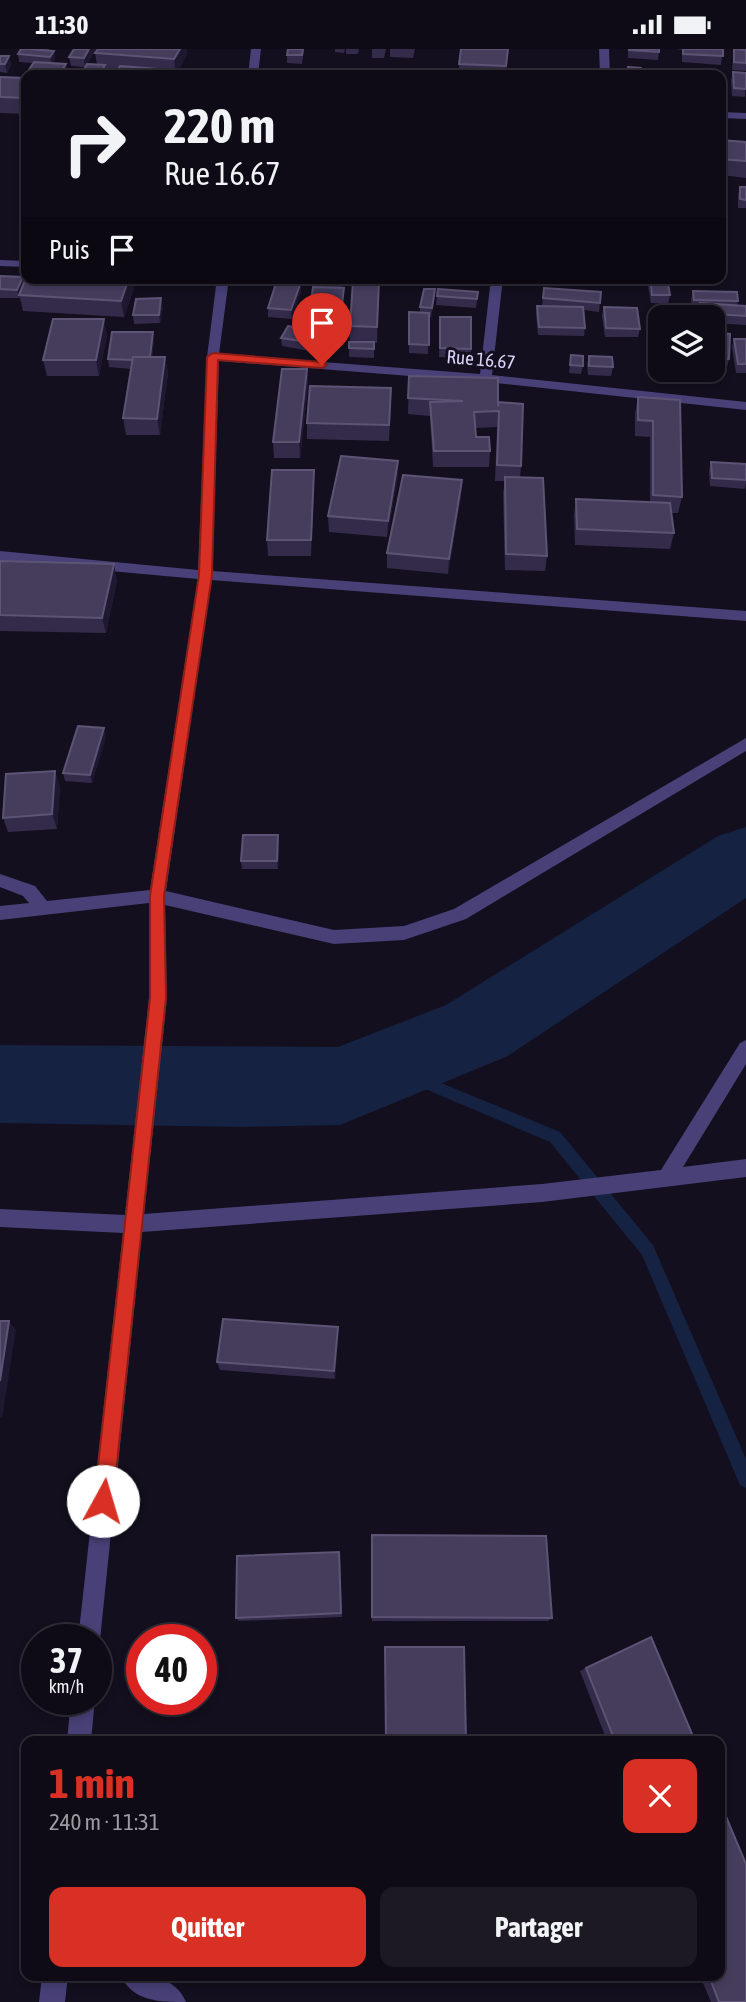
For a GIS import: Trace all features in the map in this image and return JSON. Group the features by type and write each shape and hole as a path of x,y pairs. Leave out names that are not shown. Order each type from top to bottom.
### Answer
{"street":[{"path":"254,70 256,49"},
{"path":"604,49 605,70"},
{"path":"726,115 746,116"},
{"path":"0,263 21,264"},
{"path":"91,1624 158,998 157,896 205,575 213,357 222,284"},
{"path":"486,378 496,284"},
{"name":"Rue 16.67","path":"213,357 486,378 746,406"},
{"path":"0,556 205,575 746,616"},
{"path":"0,913 157,896 334,937 404,933 460,913 746,744"},
{"path":"0,880 29,891 43,908"},
{"path":"666,1178 746,1048"},
{"path":"0,1218 132,1224 542,1193 746,1168"},
{"path":"79,1736 81,1715"},
{"path":"52,2002 54,1981"},
{"path":"142,1981 173,2002"}],"building":[{"path":"21,49 54,51 50,57 18,54"},
{"path":"74,49 89,49 84,58 69,57"},
{"path":"98,49 180,49 174,59 95,53"},
{"path":"288,49 303,49 302,55 287,55"},
{"path":"461,49 508,49 506,66 459,64"},
{"path":"659,49 659,52 629,50"},
{"path":"683,49 723,49 723,56 683,54"},
{"path":"734,49 746,50 746,63 734,62"},
{"path":"0,56 9,56 5,64 0,64"},
{"path":"34,62 66,64 62,70 29,70"},
{"path":"87,64 105,65 102,70 84,70"},
{"path":"120,66 160,69 159,70 118,70"},
{"path":"628,67 642,70 628,70"},
{"path":"733,72 746,73 746,89 734,88"},
{"path":"0,77 21,78 21,98 0,97"},
{"path":"726,140 746,142 746,161 726,159"},
{"path":"740,187 746,187 746,200 740,199"},
{"path":"0,276 21,277 17,290 0,289"},
{"path":"24,284 127,284 121,301 19,295"},
{"path":"276,284 300,284 291,310 268,308"},
{"path":"353,284 379,284 377,327 350,326"},
{"path":"651,284 668,284 670,295 652,295"},
{"path":"313,287 344,288 342,303 311,302"},
{"path":"544,288 601,292 600,303 543,298"},
{"path":"424,289 435,289 432,308 420,307"},
{"path":"438,289 478,292 477,299 437,296"},
{"path":"693,291 737,292 738,301 694,300"},
{"path":"161,298 159,315 133,315 136,299"},
{"path":"700,303 746,306 746,316 725,315 725,305"},
{"path":"537,306 583,307 585,328 539,327"},
{"path":"604,307 637,308 640,329 606,328"},
{"path":"409,312 429,313 429,345 409,344"},
{"path":"440,317 471,317 471,349 440,348"},
{"path":"53,319 104,319 96,360 43,360"},
{"path":"288,326 321,332 314,343 281,338"},
{"path":"112,332 153,332 150,357 133,357 132,360 108,359"},
{"path":"725,333 730,334 729,359 725,359"},
{"path":"734,339 746,339 746,364 738,364"},
{"path":"349,342 374,342 374,349 349,348"},
{"path":"571,355 583,356 583,366 570,365"},
{"path":"589,356 612,357 613,367 589,366"},
{"path":"133,357 165,357 157,419 123,418"},
{"path":"282,369 307,369 299,442 273,442"},
{"path":"409,376 498,378 498,406 499,402 523,404 521,466 497,465 499,411 474,412 476,437 489,437 490,451 434,451 430,402 463,401 408,398"},
{"path":"310,386 391,388 389,425 307,423"},
{"path":"638,397 680,400 682,497 653,495 653,421 638,420"},
{"path":"341,456 398,461 388,521 328,516"},
{"path":"711,462 746,464 746,480 712,478"},
{"path":"272,470 314,470 311,540 267,540"},
{"path":"403,475 462,480 449,559 387,553"},
{"path":"505,477 543,478 547,556 506,554"},
{"path":"576,499 670,503 674,533 577,529"},
{"path":"0,561 114,564 102,618 0,615"},
{"path":"78,726 104,728 90,775 63,773"},
{"path":"55,771 52,814 3,818 6,774"},
{"path":"243,835 278,835 277,861 241,861"},
{"path":"223,1319 338,1327 334,1371 217,1362"},
{"path":"0,1321 9,1321 0,1381"},
{"path":"372,1535 546,1536 552,1618 372,1617"},
{"path":"339,1552 341,1613 236,1618 237,1556"},
{"path":"651,1637 693,1736 613,1736 586,1668"},
{"path":"385,1647 464,1647 466,1736 386,1736"},
{"path":"725,1814 746,1864 746,2002 719,2002 711,1981 725,1981"}],"waterway":[{"path":"0,1084 242,1088 340,1086 476,1031 746,858"},
{"path":"388,1067 555,1137 648,1250 746,1479"}],"route":[{"path":"103,1501 158,998 157,896 205,575 213,357 322,365"}]}
